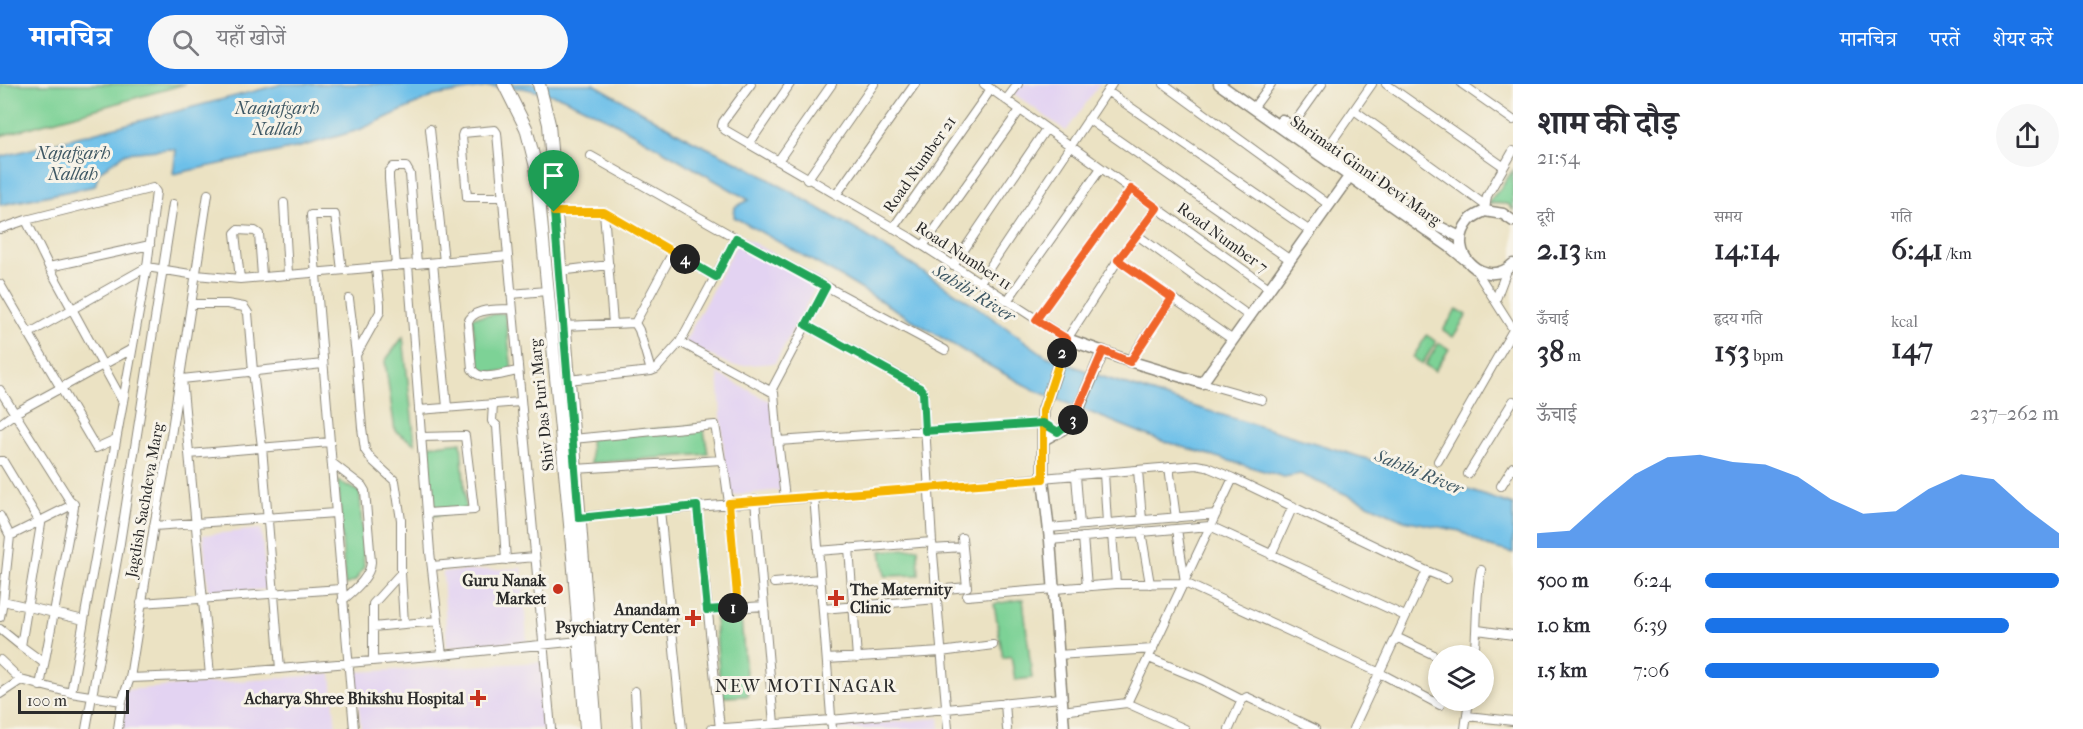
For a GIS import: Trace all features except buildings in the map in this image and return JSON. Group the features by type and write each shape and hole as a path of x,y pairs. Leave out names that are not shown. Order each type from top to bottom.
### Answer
{"main road":[{"name":"Shiv Das Puri Marg","path":"504,84 526,128 536,167 586,729"},
{"name":"Shiv Das Puri Marg","path":"539,84 549,124 554,212 596,729"},
{"path":"526,128 549,124"}],"street":[{"path":"749,144 790,84"},
{"path":"778,161 832,84"},
{"path":"807,180 874,84"},
{"path":"836,195 915,84"},
{"path":"1006,100 1018,84"},
{"path":"1164,84 1328,204"},
{"name":"Shrimati Ginni Devi Marg","path":"1219,84 1351,173 1432,223 1460,237"},
{"name":"Shrimati Ginni Devi Marg","path":"1230,84 1326,150 1351,173 1470,264 1496,299 1513,330"},
{"path":"1257,103 1271,84"},
{"path":"1292,126 1322,84"},
{"path":"1326,150 1372,84"},
{"path":"1386,84 1503,166"},
{"path":"1462,84 1513,120"},
{"name":"Road Number 11","path":"749,85 723,122 722,126 729,134 923,246 1066,341 1102,355 1202,383"},
{"name":"Road Number 7","path":"987,86 1269,288"},
{"name":"Road Number 21","path":"893,228 987,86"},
{"path":"980,282 1110,88 1310,231"},
{"path":"923,246 1020,110"},
{"path":"1354,110 1485,208 1513,220"},
{"path":"1088,119 1289,259"},
{"path":"430,129 444,262"},
{"path":"953,266 1046,129"},
{"path":"503,197 467,197 462,136 464,133 495,130 497,133 503,197 512,309 518,371 520,402 548,690 550,729"},
{"path":"1510,267 1488,273 1470,264 1461,248 1460,237 1468,222 1485,208 1487,196 1513,151"},
{"path":"591,156 736,238 945,350"},
{"path":"396,266 389,172 393,167 406,167 410,174 419,410 442,655"},
{"path":"1007,301 1101,168"},
{"path":"1262,400 1202,383 1351,173"},
{"path":"0,229 26,220 153,188 156,192 147,267 71,693"},
{"path":"1036,320 1131,189"},
{"name":"Jagdish Sachdeva Marg","path":"118,729 122,701 130,678 170,442 208,194"},
{"path":"284,203 288,274"},
{"path":"86,729 173,204"},
{"path":"1064,729 1050,540 1043,479 1043,411 1066,341 1118,260 1157,208"},
{"path":"554,212 604,212 716,277"},
{"path":"604,212 613,324"},
{"path":"342,270 335,214 312,215 354,729"},
{"path":"26,220 71,309 123,402"},
{"path":"240,279 235,233 238,230 255,231 259,234 262,276"},
{"path":"1137,235 1250,316"},
{"path":"568,380 651,371 660,366 680,342 736,238"},
{"path":"49,267 150,245"},
{"path":"651,371 635,323 673,252"},
{"path":"28,334 147,267 162,271 240,279 508,256"},
{"path":"1118,260 1233,340"},
{"path":"433,263 447,407"},
{"path":"559,271 609,265"},
{"path":"1496,299 1510,267"},
{"path":"356,355 380,312 376,268"},
{"path":"0,284 96,448 116,439"},
{"path":"771,392 826,287"},
{"path":"511,294 547,291"},
{"path":"1130,362 1172,298"},
{"path":"349,299 366,450 372,460 395,481 401,519 404,624"},
{"path":"192,304 227,304 244,307 248,313 252,371 262,447 280,669"},
{"path":"512,309 474,313 469,317 472,369 477,376 483,377 518,371"},
{"path":"564,326 635,323"},
{"path":"806,325 920,388 923,392 932,545 948,729"},
{"path":"1438,461 1513,330"},
{"path":"680,342 774,393 785,498"},
{"path":"0,424 60,387 132,349"},
{"path":"1043,440 1074,420 1102,355"},
{"path":"182,379 323,364"},
{"path":"181,366 210,675"},
{"path":"0,390 74,504 40,686"},
{"path":"1468,474 1513,401"},
{"path":"419,410 520,402"},
{"path":"493,404 492,421 497,426 506,560"},
{"path":"778,441 1043,423 1058,432"},
{"path":"573,439 715,425 729,503 738,608"},
{"path":"421,437 465,436 474,510 427,513"},
{"path":"189,454 330,442"},
{"path":"575,469 721,460"},
{"path":"0,461 3,461 40,522 21,646"},
{"path":"332,463 362,486 365,491 371,562 368,573 342,601"},
{"path":"579,518 814,495 1202,466 1233,478 1447,579"},
{"path":"1169,467 1176,518"},
{"path":"1501,486 1513,467"},
{"path":"1138,470 1142,520"},
{"path":"1104,473 1107,523"},
{"path":"1076,476 1080,525"},
{"path":"1127,703 1233,478"},
{"path":"814,495 832,724"},
{"path":"755,500 774,724"},
{"path":"10,536 74,504"},
{"path":"697,506 719,729"},
{"path":"1271,555 1293,506"},
{"path":"660,510 682,729"},
{"path":"154,526 335,513"},
{"path":"1048,528 1216,514"},
{"path":"0,516 10,536 2,580 3,601 0,617"},
{"path":"1050,540 1210,526 1405,616"},
{"path":"1177,529 1185,583"},
{"path":"1141,531 1150,584"},
{"path":"1112,534 1116,584"},
{"path":"1083,537 1087,587"},
{"path":"818,551 963,542 967,587 937,595 823,609"},
{"path":"849,548 857,657"},
{"path":"432,566 535,557"},
{"path":"1476,645 1478,586 1481,570"},
{"path":"1353,729 1426,571"},
{"path":"373,661 373,604 401,573"},
{"path":"774,583 820,579"},
{"path":"967,596 1116,584 1185,583 1428,699"},
{"path":"141,603 341,589"},
{"path":"3,601 84,620"},
{"path":"707,610 764,606"},
{"path":"373,627 438,621"},
{"path":"0,629 44,663"},
{"path":"1478,630 1513,635"},
{"path":"1396,637 1428,652"},
{"path":"130,678 210,675 579,641"},
{"path":"826,659 941,652 993,645"},
{"path":"1057,655 1151,653 1242,700"},
{"path":"0,660 21,680 71,693 122,701"},
{"path":"0,694 21,680"},
{"path":"635,692 637,729"},
{"path":"1228,729 1242,700 1247,697 1315,729"},
{"path":"712,729 749,728 774,724 798,726 832,724 946,708 1061,698"},
{"path":"1005,703 1007,729"},
{"path":"1062,711 1127,703 1182,728"},
{"path":"1465,729 1468,711"},
{"path":"1467,716 1513,721"}],"shaded area":[{"path":"1019,84 1100,84 1066,131 1013,93"},
{"path":"741,236 820,279 775,363 733,366 684,343"},
{"path":"718,374 771,402 781,490 727,496"},
{"path":"261,529 267,589 209,594 203,535"},
{"path":"522,568 527,642 447,647 443,572"},
{"name":"Acharya Shree Bhikshu Hospital","path":"545,662 545,729 361,729 355,672"},
{"path":"331,674 336,729 122,729 125,690"},
{"path":"939,718 940,729 836,729 835,727"}],"green space":[{"path":"0,84 185,84 0,136"},
{"path":"1513,170 1513,210 1508,204 1487,203 1501,188"},
{"path":"1457,309 1467,315 1453,337 1443,330"},
{"path":"505,313 512,370 480,374 472,317"},
{"path":"1427,335 1436,342 1422,364 1413,357"},
{"path":"403,337 415,444 395,431 385,361"},
{"path":"1439,343 1449,349 1435,371 1425,365"},
{"path":"703,425 708,454 591,463 590,435"},
{"path":"461,442 466,510 432,516 427,446"},
{"path":"338,481 360,492 364,567 355,581 345,585"},
{"path":"918,548 919,575 885,576 881,551"},
{"path":"1023,599 1032,678 1015,680 1011,656 1003,658 994,604"},
{"path":"715,619 741,619 748,696 721,697"}],"water":[{"name":"Naajafgarh Nallah","path":"282,84 594,84 693,141 748,167 865,235 970,302 1046,356 1183,403 1513,505 1513,553 1487,546 1460,531 1404,520 1300,474 1284,477 1159,440 1034,390 734,217 735,207 749,200 610,120 561,97 523,88 488,87 434,96 359,130 300,147 173,174 176,150 126,153 99,172 95,186 0,205 0,157"}],"place":[{"name":"Guru Nanak Market","path":"558,589"},
{"name":"The Maternity Clinic","path":"836,598"},
{"name":"Anandam Psychiatry Center","path":"693,618"},
{"name":"Acharya Shree Bhikshu Hospital","path":"478,698"}],"district":[{"name":"NEW MOTI NAGAR","path":"806,686"}],"route":[{"path":"554,212 579,518 697,506 707,610 738,608 729,503 1043,479 1043,423 1043,411 1067,339 1036,320 1131,189 1157,208 1118,260 1172,298 1130,362 1103,351 1074,420 1058,432 1043,423 925,431 923,392 920,388 806,325 826,287 736,238 716,277 604,212 599,210 554,212"}],"water label":[{"name":"Najafgarh Nallah","path":"73,163"},
{"name":"Sahibi River","path":"974,293"},
{"name":"Sahibi River","path":"1419,472"}]}
